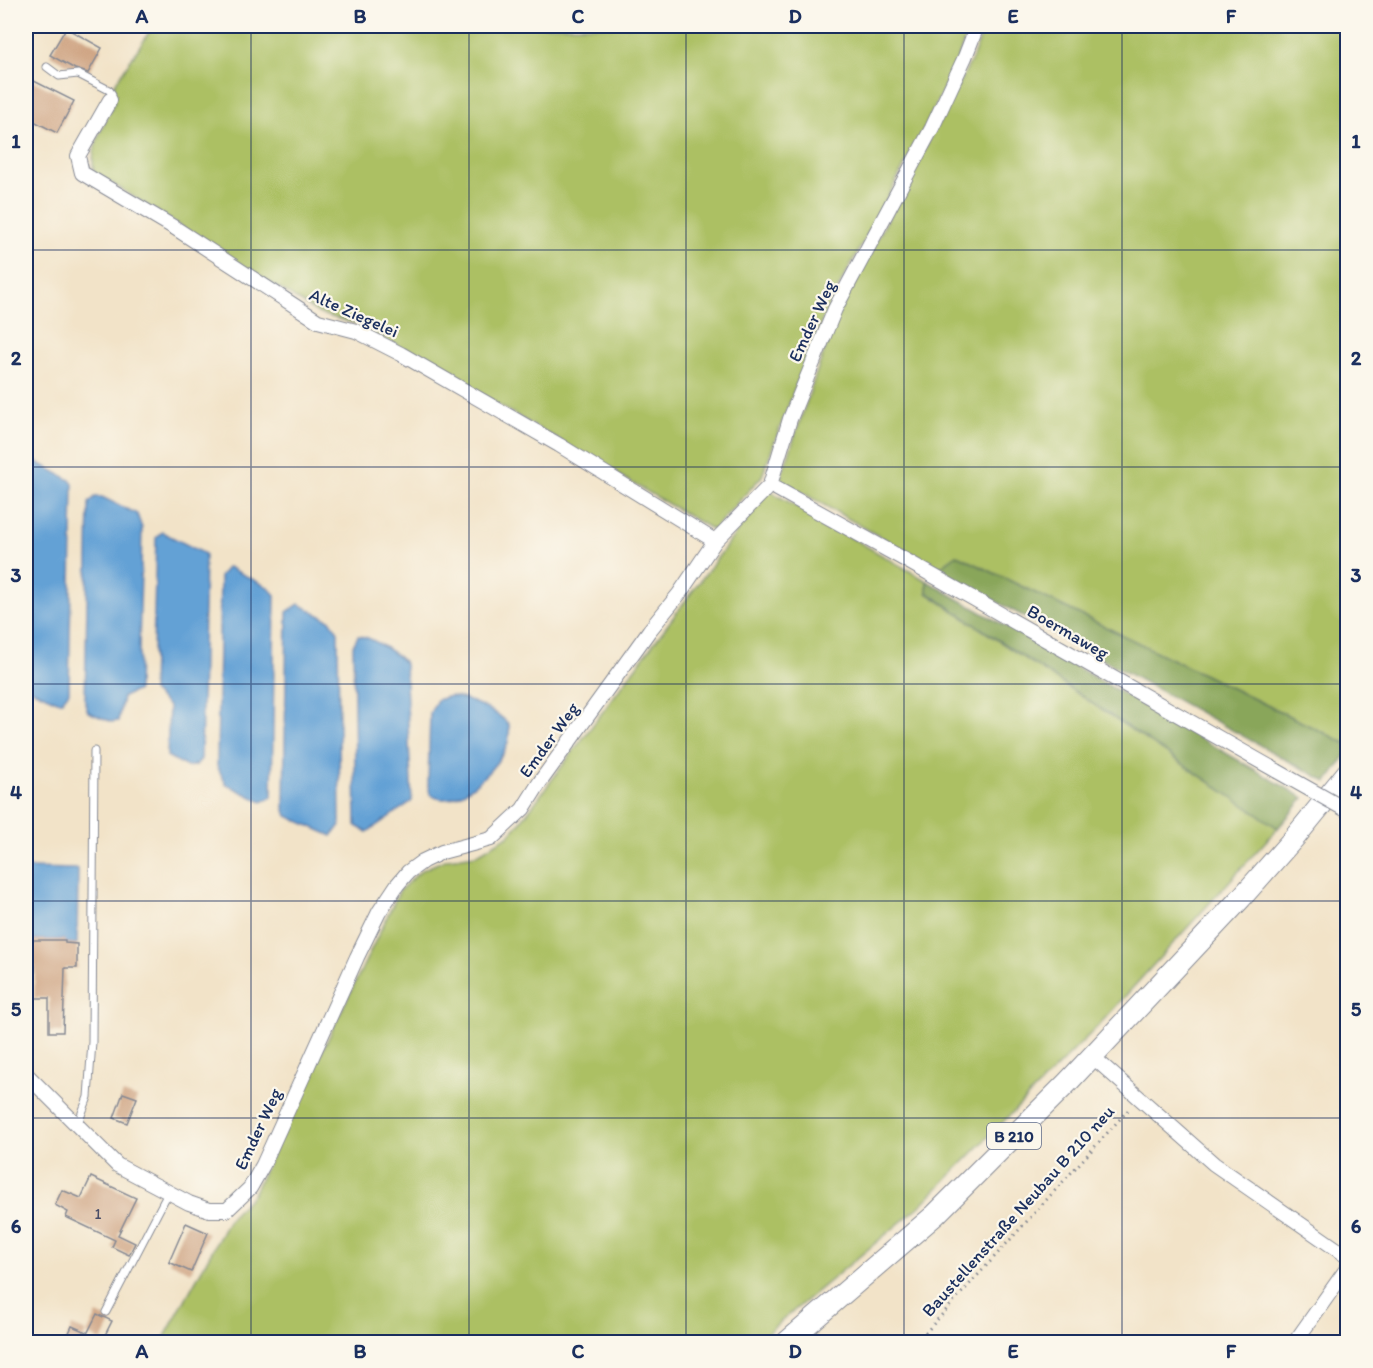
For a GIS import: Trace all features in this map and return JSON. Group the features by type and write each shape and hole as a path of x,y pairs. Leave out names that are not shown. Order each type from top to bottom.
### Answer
{"main road":[{"name":"B 210","path":"787,1342 935,1215 1067,1083 1241,898 1295,837 1347,772"}],"street":[{"name":"Emder Weg","path":"26,1074 117,1165 189,1203 219,1211 227,1210 250,1188 263,1165 357,957 379,912 397,885 408,872 423,861 442,852 491,839 523,809 540,782 649,631 679,594 715,541 770,485 790,419 836,309 932,128 977,26"},
{"name":"Alte Ziegelei","path":"110,100 78,156 82,173 175,228 318,321 356,331 401,354 559,445 715,541"},
{"name":"Boermaweg","path":"770,485 1347,811"},
{"path":"1092,1056 1214,1164 1347,1257"},
{"path":"1294,1342 1347,1268"}],"lane":[{"path":"47,68 59,76 78,74 109,90 112,94 110,100"},
{"path":"77,1126 88,1097 92,1042 94,751"},
{"path":"106,1312 168,1192"}],"path":[{"name":"Baustellenstraße Neubau B 210 neu","path":"917,1342 1139,1098"}],"green space":[{"path":"153,26 970,26 926,126 829,305 762,476 713,530 361,325 320,314 94,172 96,144 115,101 109,93"},
{"path":"985,26 1347,26 1347,744 957,555 937,569 780,480 839,312 972,59"},
{"path":"768,490 927,581 927,593 1278,828 1098,1026 919,1207 756,1342 162,1342 230,1218 253,1194 400,890 422,870 447,859 476,855 508,836"},
{"path":"957,555 1347,744 1347,754 1327,782 937,569"},
{"path":"927,581 1304,798 1278,828 927,592"}],"water":[{"path":"31,459 70,480 73,484 69,692 62,701 57,701 26,687 26,468 28,460"},
{"path":"95,497 102,497 137,514 142,528 138,690 123,697 118,721 112,722 88,712 85,703 89,503"},
{"path":"162,532 205,554 201,759 196,765 187,767 167,756 169,707 152,691 156,538"},
{"path":"228,567 268,587 275,595 272,797 262,802 226,784 217,766 220,576"},
{"path":"299,604 331,621 338,632 340,825 332,836 287,816 284,807 287,612"},
{"path":"358,636 383,646 405,664 412,801 367,832 356,826 353,646"},
{"path":"450,696 473,702 498,715 509,725 509,736 504,752 490,770 471,788 450,798 440,798 430,794 428,784 430,713 437,700"},
{"path":"26,868 78,869 77,944 65,943 64,940 31,940 30,955 26,952"}],"building":[{"path":"66,28 102,48 88,73 75,69 50,55"},
{"path":"26,77 74,101 57,133 26,117"},
{"path":"31,940 65,940 65,943 77,944 77,968 65,968 63,1032 49,1032 49,998 34,998 35,966 30,966"},
{"path":"123,1093 137,1098 127,1123 114,1118"},
{"path":"91,1177 136,1198 118,1235 135,1243 129,1255 112,1247 115,1240 66,1217 68,1212 55,1205 62,1190 81,1198"},
{"path":"186,1223 208,1233 191,1272 169,1262"},
{"path":"97,1314 112,1321 102,1341 87,1334"},
{"path":"72,1326 86,1332 82,1342 65,1342"}]}
